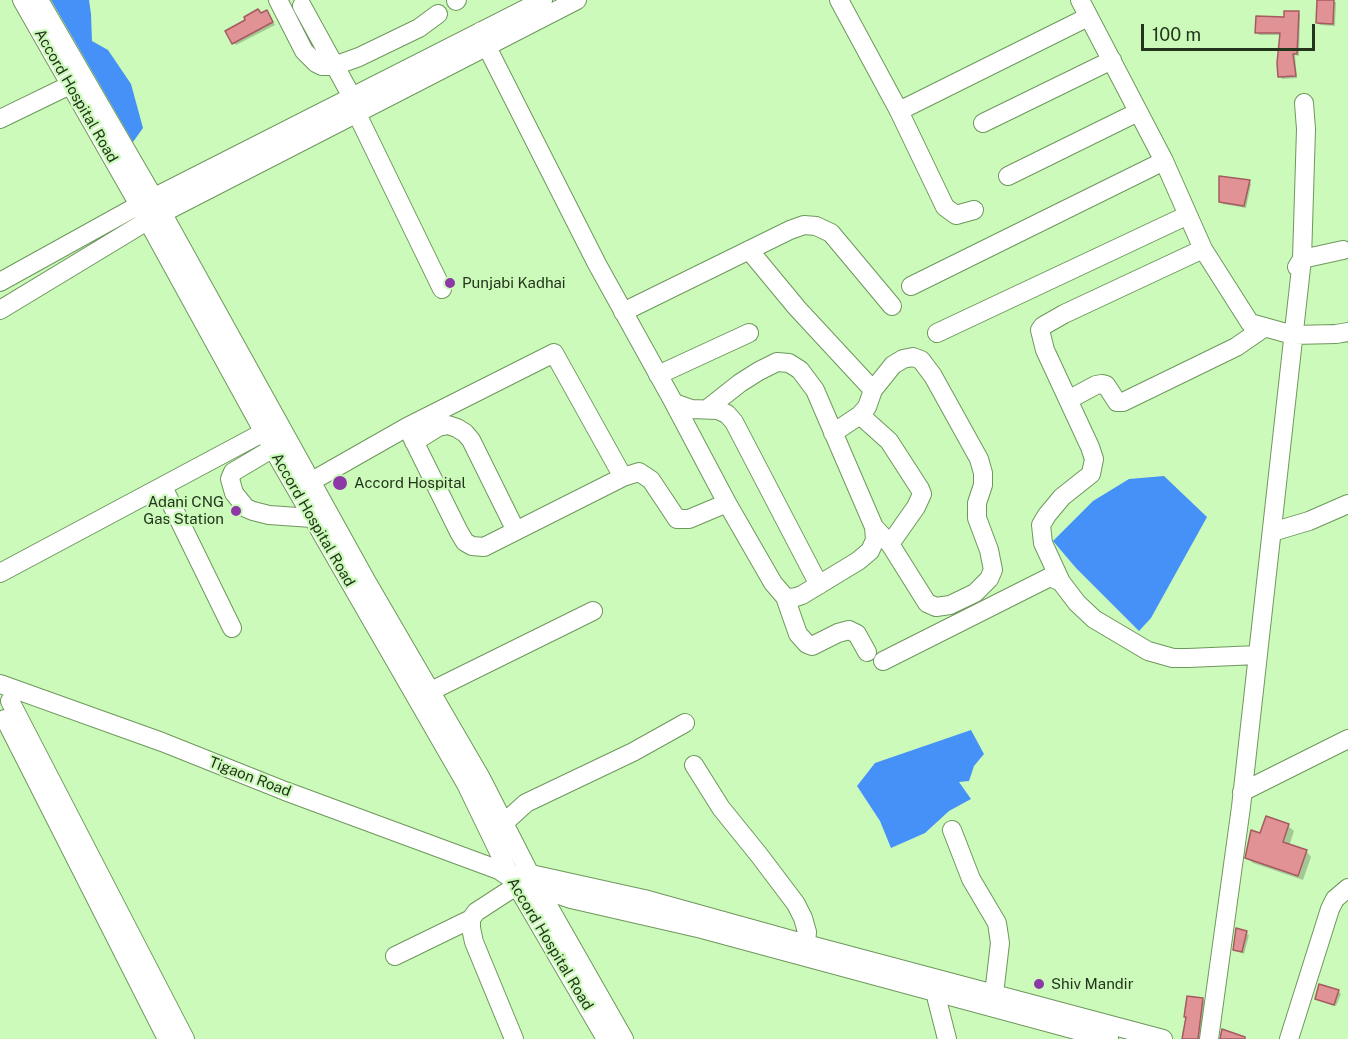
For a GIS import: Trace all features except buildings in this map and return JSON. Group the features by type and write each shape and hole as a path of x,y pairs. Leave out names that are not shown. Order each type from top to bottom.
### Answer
{"street":[{"name":"Accord Hospital Road","path":"22,0 70,85 150,209 275,440 312,518 465,784 508,876 606,1039"},
{"path":"39,0 275,440 312,481 367,582 481,778 534,881 624,1039"},
{"path":"278,0 304,51 322,66 334,66 358,57 419,28 438,14"},
{"path":"484,39 543,0"},
{"path":"0,282 150,209 484,39 578,0"},
{"path":"839,0 899,111 945,207 956,215 974,210"},
{"path":"1080,0 1164,161 1203,249 1250,323 1293,335 1348,332"},
{"path":"302,6 355,105 442,289"},
{"path":"899,111 1088,17"},
{"path":"484,39 597,264 727,503 773,583 785,597 798,634 812,646 849,630 857,634 867,652"},
{"path":"984,123 1112,60"},
{"path":"0,119 70,85"},
{"path":"1209,1039 1242,792 1293,335 1298,264 1302,256 1306,129 1304,103"},
{"path":"1008,176 1137,112"},
{"path":"911,286 1164,161"},
{"path":"0,310 150,209"},
{"path":"938,333 1188,215"},
{"path":"623,312 804,225 816,226 831,233 892,306"},
{"path":"1203,249 1043,326 1040,330 1045,350 1094,459 1091,474 1062,497 1047,515 1041,525 1043,543 1061,582 1077,603 1094,619 1148,651 1188,658 1258,655"},
{"path":"749,250 797,308 873,390"},
{"path":"1302,256 1346,250"},
{"path":"1068,400 1102,384 1106,385 1117,402 1123,402 1236,347 1265,327"},
{"path":"658,375 749,333"},
{"path":"312,481 410,434 554,353 623,477"},
{"path":"833,433 860,415 867,407 873,390 893,365 903,359 913,357 921,360 933,376 979,459 983,473 983,485 977,503 977,518 989,550 993,570 990,579 975,593 936,608 927,603 890,544 874,527"},
{"path":"707,409 759,370 777,362 789,363 800,370 815,390 874,527 875,540 870,551 802,595 793,598 785,597"},
{"path":"674,404 691,409 718,410 727,414 734,422 819,585"},
{"path":"860,415 889,441 921,489 922,494 916,507 890,544"},
{"path":"410,434 448,425 465,433 482,460 516,531"},
{"path":"410,434 465,542 471,546 484,547 623,477 639,472 651,480 677,519 689,519 727,503"},
{"path":"0,573 163,487 275,440"},
{"path":"275,440 233,472 230,479 234,493 246,508 252,511 269,515 312,518"},
{"path":"163,487 232,628"},
{"path":"1272,532 1309,521 1348,504"},
{"path":"883,661 1045,578 1050,577 1061,582"},
{"path":"431,692 593,611"},
{"path":"5,698 167,1039"},
{"path":"5,698 185,1039"},
{"name":"Tigaon Road","path":"5,698 162,742 508,876 534,881"},
{"path":"504,823 526,804 654,741 684,723"},
{"path":"1242,792 1348,739"},
{"path":"694,765 721,808 796,904 805,925 806,944"},
{"path":"951,830 971,879 996,923 1000,943 994,994"},
{"path":"395,956 471,919 508,876"},
{"path":"534,881 644,898 806,944 1163,1039"},
{"path":"534,881 571,899 702,929 1109,1039"},
{"path":"1289,1039 1330,909 1335,899 1348,888"},
{"path":"471,919 474,942 514,1039"},
{"path":"936,992 947,1039"}],"water":[{"path":"51,0 89,0 92,41 108,50 131,84 143,128 133,142"},
{"path":"1164,476 1207,517 1151,618 1139,631 1076,568 1053,541 1093,501 1129,479"},
{"path":"971,730 984,754 974,766 969,781 959,782 971,799 949,811 925,833 891,848 880,821 857,786 875,763"}],"place":[{"name":"Punjabi Kadhai","path":"450,283"},
{"name":"Accord Hospital","path":"340,483"},
{"name":"Adani CNG Gas Station","path":"236,511"},
{"name":"Shiv Mandir","path":"1039,984"}]}
